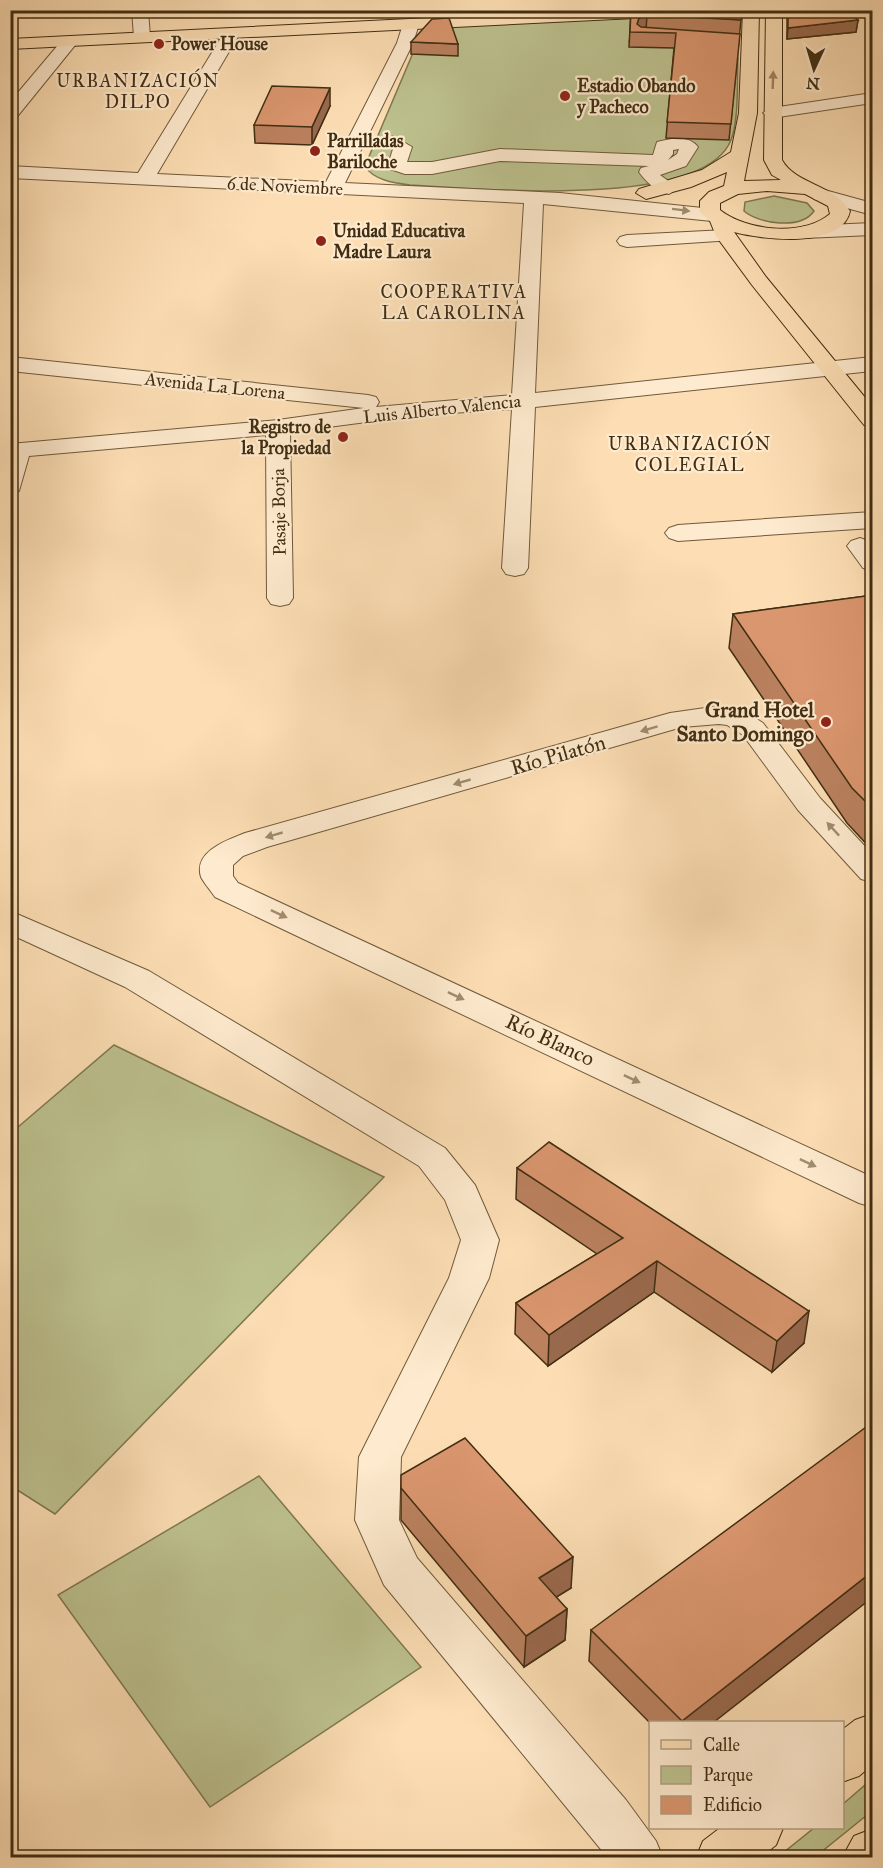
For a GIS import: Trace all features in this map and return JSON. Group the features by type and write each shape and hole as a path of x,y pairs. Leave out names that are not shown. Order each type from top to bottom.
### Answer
{"main road":[{"path":"10,44 487,10"},
{"path":"10,35 232,33 696,10"},
{"path":"731,190 742,151 748,113 751,10"},
{"path":"759,281 753,256 767,244 831,224 839,216 835,203 776,167 773,160 774,10"},
{"path":"646,193 669,188 719,170 742,151"},
{"path":"819,194 778,186 731,190 710,201 708,208 759,281 873,420"},
{"path":"719,224 746,230 800,232"},
{"path":"844,1759 873,1736"},
{"path":"721,1857 756,1829"},
{"path":"867,1857 873,1853"}],"street":[{"path":"140,10 142,33"},
{"path":"332,189 405,43 411,24"},
{"path":"144,179 232,33"},
{"path":"10,114 70,41"},
{"path":"728,42 751,43"},
{"path":"772,113 873,98"},
{"path":"393,141 403,147 398,165 405,168 432,168 489,160 500,155 623,163 658,161 664,154 663,146 669,143 680,143 689,147 682,161 648,172 654,180 669,188"},
{"name":"6 de Noviembre","path":"10,172 630,204 719,224"},
{"name":"6 de Noviembre","path":"560,199 731,190"},
{"path":"819,194 873,209"},
{"path":"516,568 534,198"},
{"path":"627,241 719,224"},
{"path":"800,232 873,229"},
{"name":"Avenida La Lorena","path":"10,364 420,408"},
{"name":"Luis Alberto Valencia","path":"15,450 278,426 420,408 523,401 873,364"},
{"name":"Pasaje Borja","path":"278,426 280,598"},
{"path":"10,486 15,450"},
{"path":"678,533 873,520"},
{"name":"Río Pilatón","path":"226,890 217,876 218,862 232,849 256,840 680,719 719,715 736,718 753,729 809,804 873,872"},
{"name":"Río Blanco","path":"226,890 873,1193"},
{"path":"10,921 137,979 432,1156 462,1195 480,1240 469,1278 380,1457 377,1520 400,1571 608,1817 638,1857"}],"green space":[{"name":"Estadio Obando y Pacheco","path":"634,18 629,42 702,45 729,52 738,58 734,132 731,140 712,162 678,177 633,186 531,191 404,184 379,178 365,166 424,27"},
{"path":"774,196 807,203 814,211 800,221 780,223 759,219 744,211 745,202"},
{"path":"114,1045 384,1177 55,1514 11,1486 11,1133"},
{"path":"259,1476 421,1667 210,1807 58,1595"},
{"path":"872,1779 872,1811 815,1857 778,1857 813,1829 844,1829 844,1803"}],"building":[{"path":"631,10 741,10 741,20 647,15 639,18 637,24 641,27 740,34 731,124 667,122 676,33 630,32"},
{"path":"788,10 845,10 858,20 788,28"},
{"path":"449,18 458,44 411,42 432,19"},
{"path":"272,86 330,88 312,127 254,125"},
{"name":"Grand Hotel Santo Domingo","path":"873,595 873,809 852,788 733,614"},
{"path":"549,1142 809,1311 777,1341 657,1261 549,1335 516,1303 623,1238 517,1168"},
{"path":"873,1422 873,1571 682,1721 591,1630"},
{"path":"465,1438 573,1557 539,1578 567,1609 526,1636 401,1488 401,1475"}],"place":[{"name":"Power House","path":"159,44"},
{"name":"Estadio Obando y Pacheco","path":"565,96"},
{"name":"Parrilladas Bariloche","path":"315,151"},
{"name":"Unidad Educativa Madre Laura","path":"321,241"},
{"name":"Registro de la Propiedad","path":"343,437"},
{"name":"Grand Hotel Santo Domingo","path":"826,722"}],"district":[{"name":"URBANIZACIÓN DILPO","path":"138,91"},
{"name":"COOPERATIVA LA CAROLINA","path":"454,302"},
{"name":"URBANIZACIÓN COLEGIAL","path":"690,454"}]}
